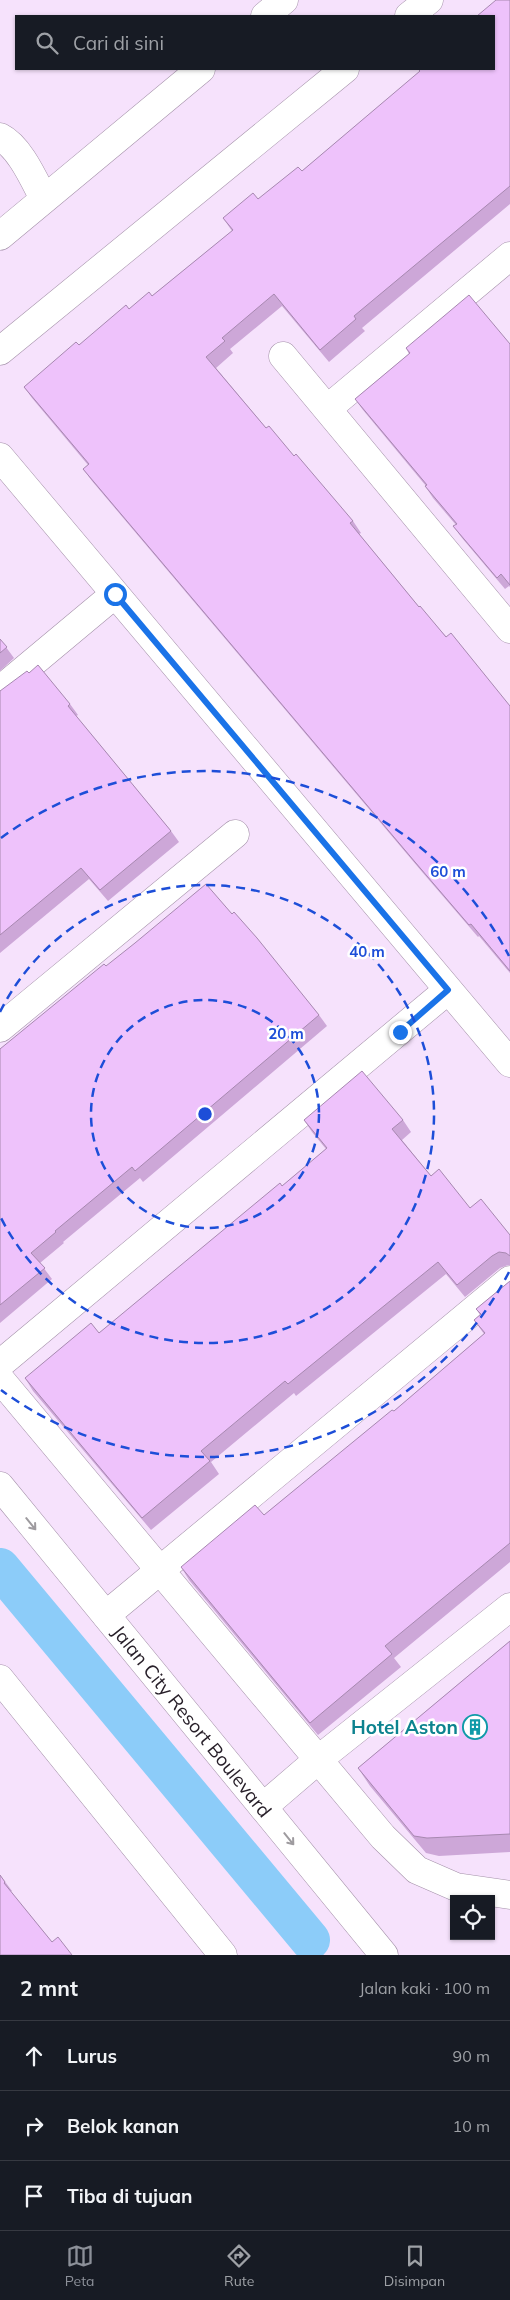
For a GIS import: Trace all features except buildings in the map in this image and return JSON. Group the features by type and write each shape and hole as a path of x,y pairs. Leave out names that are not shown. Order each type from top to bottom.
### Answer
{"street":[{"path":"265,15 284,0"},
{"path":"410,15 429,0"},
{"path":"0,236 200,70"},
{"path":"0,351 344,70"},
{"path":"0,137 6,140 27,167 44,199"},
{"path":"328,409 507,266"},
{"path":"283,356 510,629"},
{"path":"0,457 510,1063"},
{"path":"0,690 115,594"},
{"path":"0,1028 235,834"},
{"path":"0,1364 448,990"},
{"path":"106,1615 510,1280"},
{"path":"0,1378 383,1837 417,1870 456,1887 510,1895"},
{"name":"Jalan City Resort Boulevard","path":"0,1486 384,1955"},
{"path":"263,1807 319,1759 510,1607"},
{"path":"0,1679 224,1955"}],"waterway":[{"path":"0,1568 310,1940"}],"place":[{"name":"Hotel Aston","path":"475,1727"}],"route":[{"path":"115,594 448,990 400,1032"}]}
